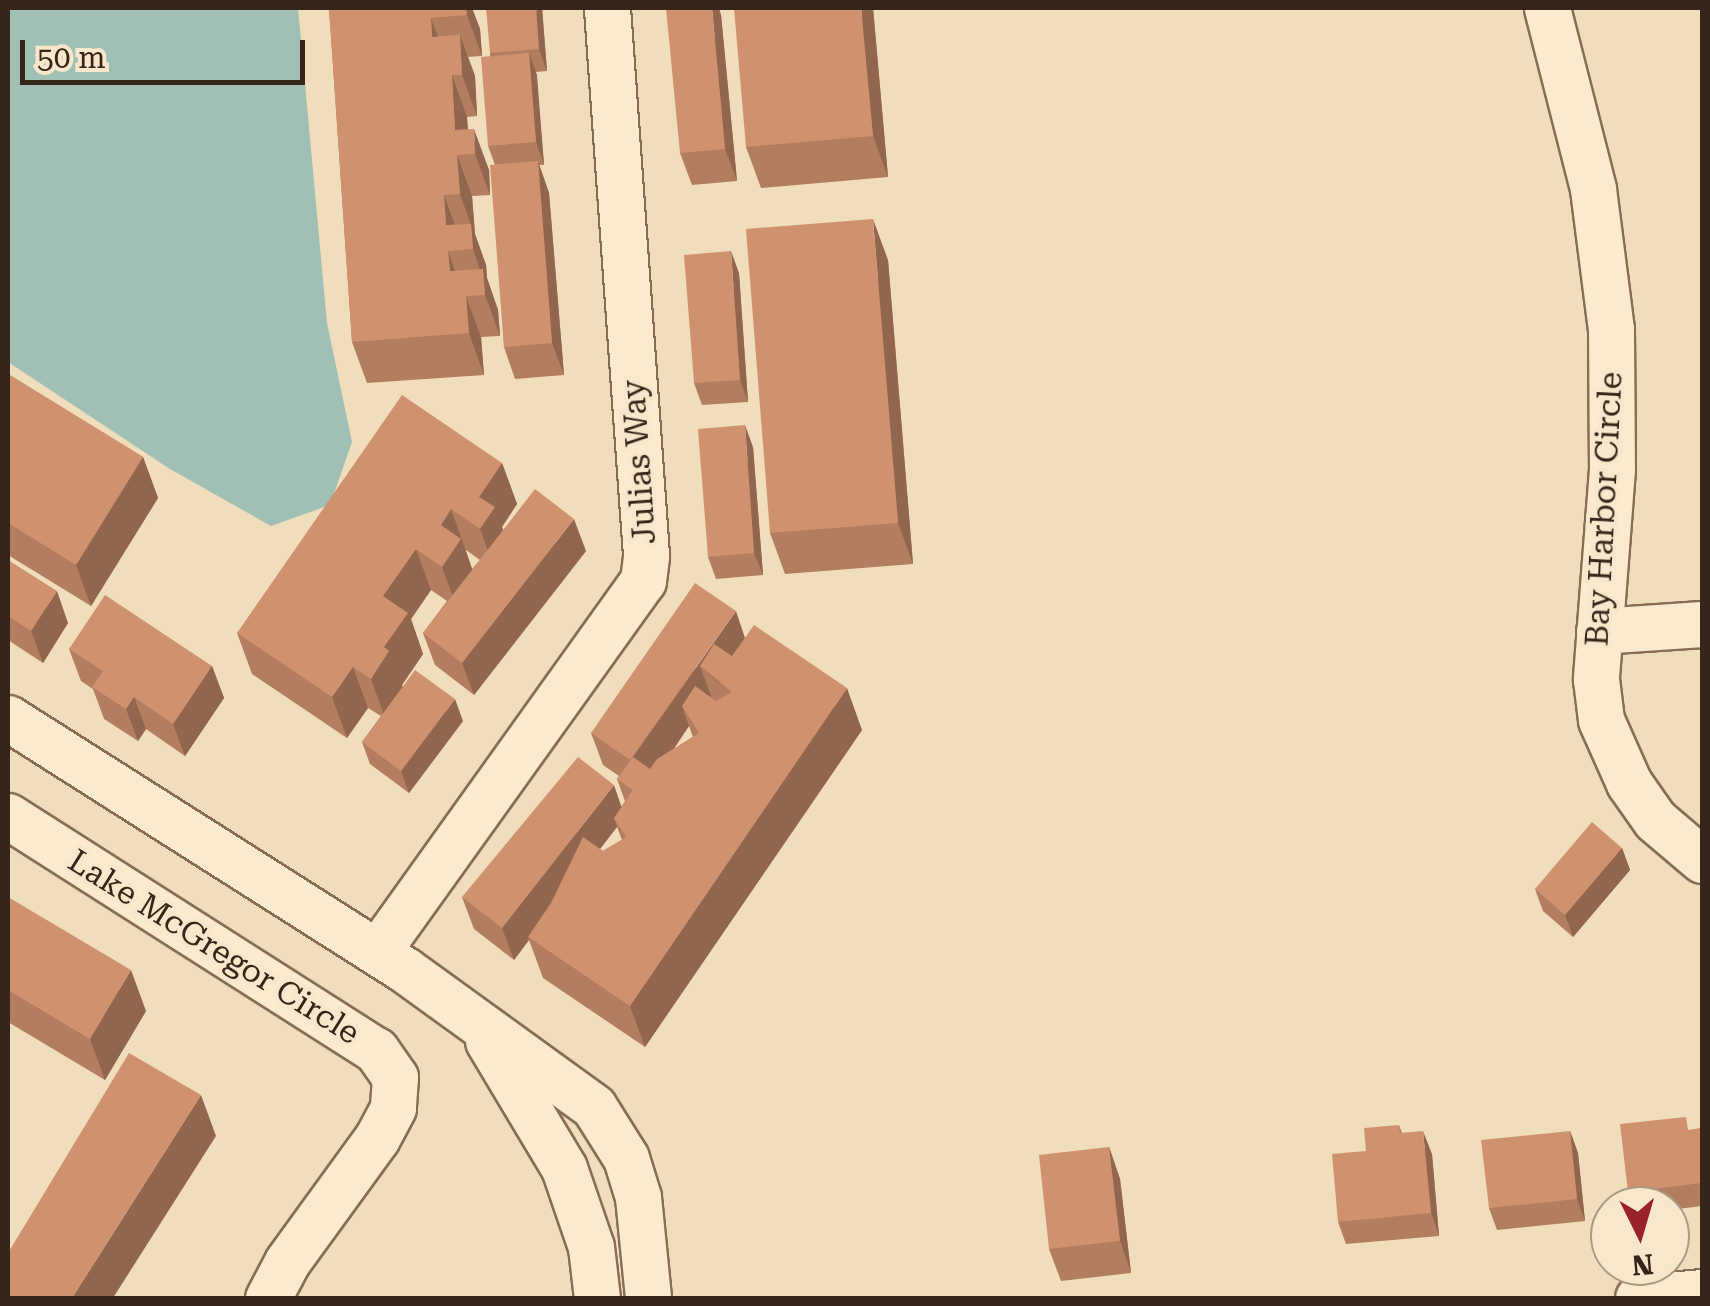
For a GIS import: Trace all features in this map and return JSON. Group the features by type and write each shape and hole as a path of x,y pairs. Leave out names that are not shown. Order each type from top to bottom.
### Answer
{"street":[{"name":"Julias Way","path":"377,952 643,582 646,555 607,8"},
{"name":"Bay Harbor Circle","path":"1547,8 1593,188 1610,330 1612,469 1598,631 1598,692 1611,750 1654,820 1702,860"},
{"path":"1598,631 1702,624"},
{"path":"8,718 377,952 594,1106 613,1132 638,1198 648,1298"},
{"name":"Lake McGregor Circle","path":"8,816 376,1050 395,1077 393,1108 377,1138 286,1262 268,1298"},
{"path":"471,1019 500,1057 564,1168 591,1248 598,1298"},
{"path":"1638,1298 1702,1292"}],"water":[{"path":"8,8 298,8 327,323 352,442 330,505 271,526 170,469 8,362"}],"building":[{"path":"329,8 466,8 467,15 431,18 432,37 460,35 462,75 452,75 455,130 474,129 475,154 457,155 460,194 444,195 446,225 471,224 473,249 448,251 450,271 483,269 485,295 466,296 469,333 352,342"},
{"path":"486,8 536,8 539,49 490,53"},
{"path":"666,8 712,8 725,149 680,153"},
{"path":"734,8 861,8 873,136 746,147"},
{"path":"529,53 536,142 488,146 481,57"},
{"path":"538,161 552,343 504,347 490,165"},
{"path":"873,219 898,523 770,533 746,229"},
{"path":"731,251 740,380 694,383 684,255"},
{"path":"8,374 143,457 76,565 8,523"},
{"path":"402,395 502,463 479,497 495,507 480,529 451,509 441,525 461,539 442,567 416,549 383,596 408,613 384,647 389,651 371,679 353,667 332,697 237,633"},
{"path":"745,425 754,553 708,557 698,429"},
{"path":"535,489 574,519 462,663 423,633"},
{"path":"8,560 57,591 31,631 8,616"},
{"path":"695,583 736,611 630,760 591,733"},
{"path":"105,595 212,666 173,724 134,697 126,709 92,687 103,671 69,649"},
{"path":"754,625 847,688 630,1006 528,937 551,903 583,837 603,851 626,837 614,818 633,790 617,779 633,757 650,769 657,759 699,733 682,706 695,686 716,701 732,692 700,666 714,644 732,656"},
{"path":"415,670 455,699 401,771 362,742"},
{"path":"578,757 614,785 502,928 462,897"},
{"path":"1592,822 1622,848 1565,915 1535,889"},
{"path":"8,897 131,970 90,1039 8,990"},
{"path":"129,1053 201,1095 72,1298 8,1298 8,1253"},
{"path":"1686,1117 1688,1130 1702,1128 1702,1183 1627,1186 1620,1124"},
{"path":"1399,1125 1400,1133 1423,1131 1431,1213 1338,1222 1332,1154 1366,1151 1364,1128"},
{"path":"1570,1131 1577,1199 1489,1208 1481,1140"},
{"path":"1109,1147 1120,1241 1049,1249 1039,1155"}]}
